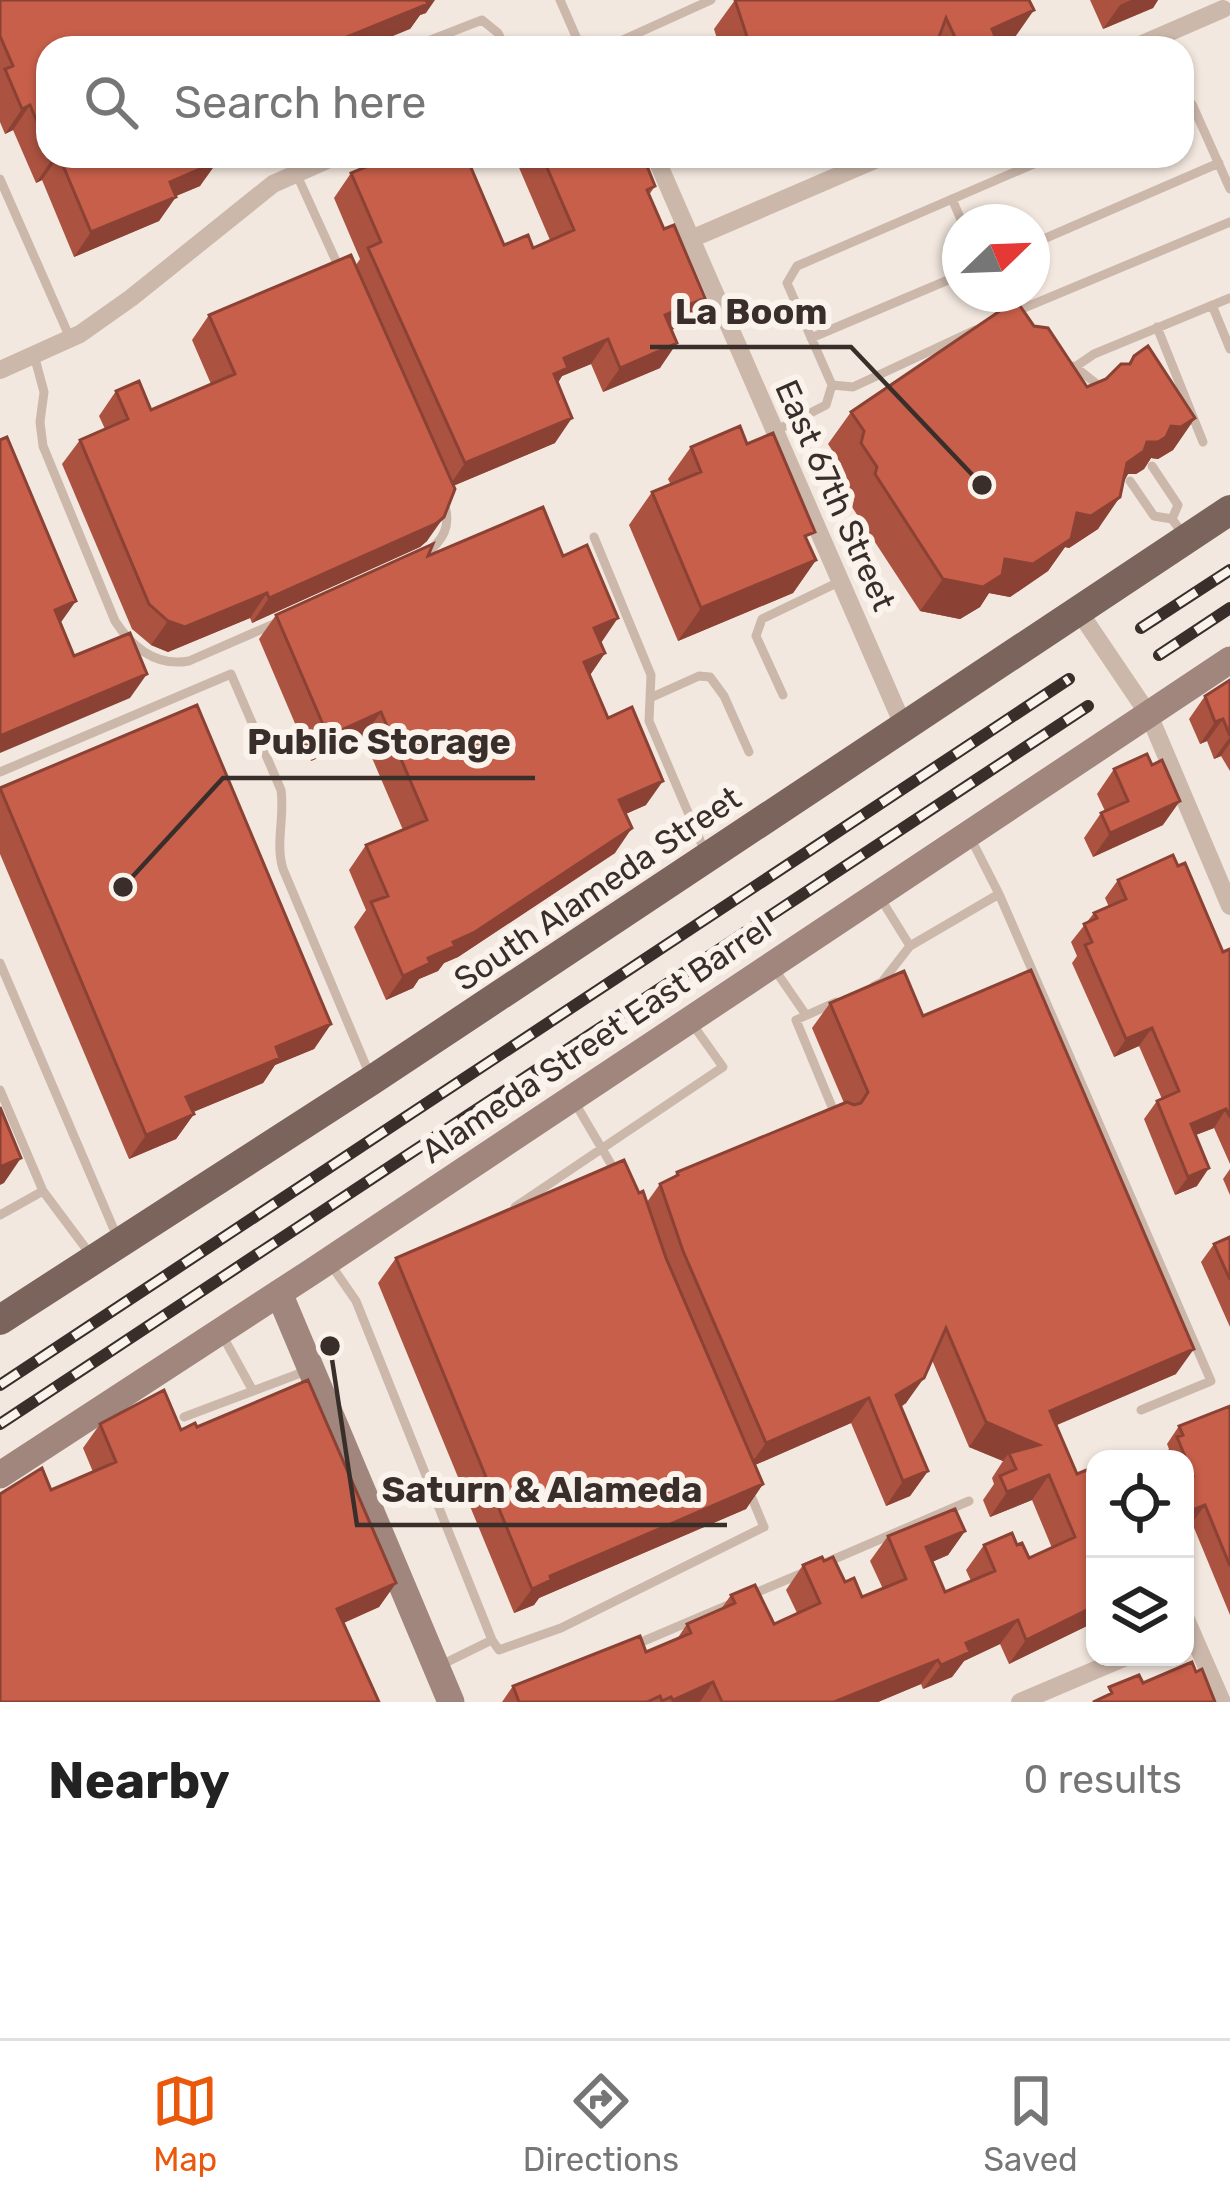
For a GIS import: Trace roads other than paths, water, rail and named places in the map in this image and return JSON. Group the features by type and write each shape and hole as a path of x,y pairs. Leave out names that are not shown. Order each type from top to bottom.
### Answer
{"main road":[{"name":"South Alameda Street","path":"0,1320 904,727 1078,610 1179,529 1230,510"}],"street":[{"path":"1163,36 1224,12"},
{"path":"0,370 70,338 131,298 273,184 308,168"},
{"name":"East 67th Street","path":"661,168 904,727"},
{"path":"691,239 856,168"},
{"path":"1078,610 1149,715 1224,874 1230,906"},
{"name":"Alameda Street East Barrel","path":"0,1474 1230,660"},
{"path":"279,1293 452,1702"},
{"path":"1194,1639 1224,1695"},
{"path":"1020,1702 1105,1666"}],"lane":[{"path":"560,0 576,36"},
{"path":"632,36 711,0"},
{"path":"441,36 482,20 499,36"},
{"path":"1194,108 1230,189"},
{"path":"1050,236 1219,164"},
{"path":"775,431 826,405 832,385 787,284 797,266 1025,168"},
{"path":"296,173 350,292"},
{"path":"0,179 70,338"},
{"path":"952,200 954,204"},
{"path":"832,385 853,387 1005,316 1230,222"},
{"path":"811,338 942,283"},
{"path":"1075,367 1094,354 1230,298"},
{"path":"1212,305 1230,349"},
{"path":"1003,312 1022,329"},
{"path":"1157,327 1203,442"},
{"path":"1058,354 1103,389"},
{"path":"34,355 44,392 43,446 115,620 129,643 175,664 286,619"},
{"path":"1075,367 1077,385"},
{"path":"1130,481 1154,516 1179,529 1178,505 1153,466"},
{"path":"406,564 442,541 448,526 447,508 437,485"},
{"path":"594,537 651,675 649,721 708,857"},
{"path":"783,695 756,636 762,619 841,581"},
{"path":"0,772 231,674 280,790 280,860 372,1080"},
{"path":"650,698 699,676 710,677 724,696 748,752"},
{"path":"969,835 999,894 1210,1381 1141,1410"},
{"path":"863,990 882,982 910,946 999,894"},
{"path":"878,895 910,946"},
{"path":"0,963 106,1250"},
{"path":"772,966 806,1015"},
{"path":"838,1121 796,1020 844,998"},
{"path":"514,1207 723,1067 689,1020"},
{"path":"0,1090 43,1191 106,1250"},
{"path":"572,1098 624,1189"},
{"path":"0,1215 43,1191"},
{"path":"328,1260 356,1301 500,1650 560,1628 764,1527 747,1485"},
{"path":"221,1332 253,1391"},
{"path":"184,1418 311,1369"},
{"path":"617,1652 969,1501"},
{"path":"436,1667 492,1640"}],"railway":[{"path":"1141,628 1230,570"},
{"path":"1159,655 1230,608"},
{"path":"0,1385 1069,679"},
{"path":"0,1424 1088,706"}],"place":[{"name":"La Boom","path":"982,485"},
{"name":"Public Storage","path":"123,887"},
{"name":"Saturn & Alameda","path":"330,1346"}]}
